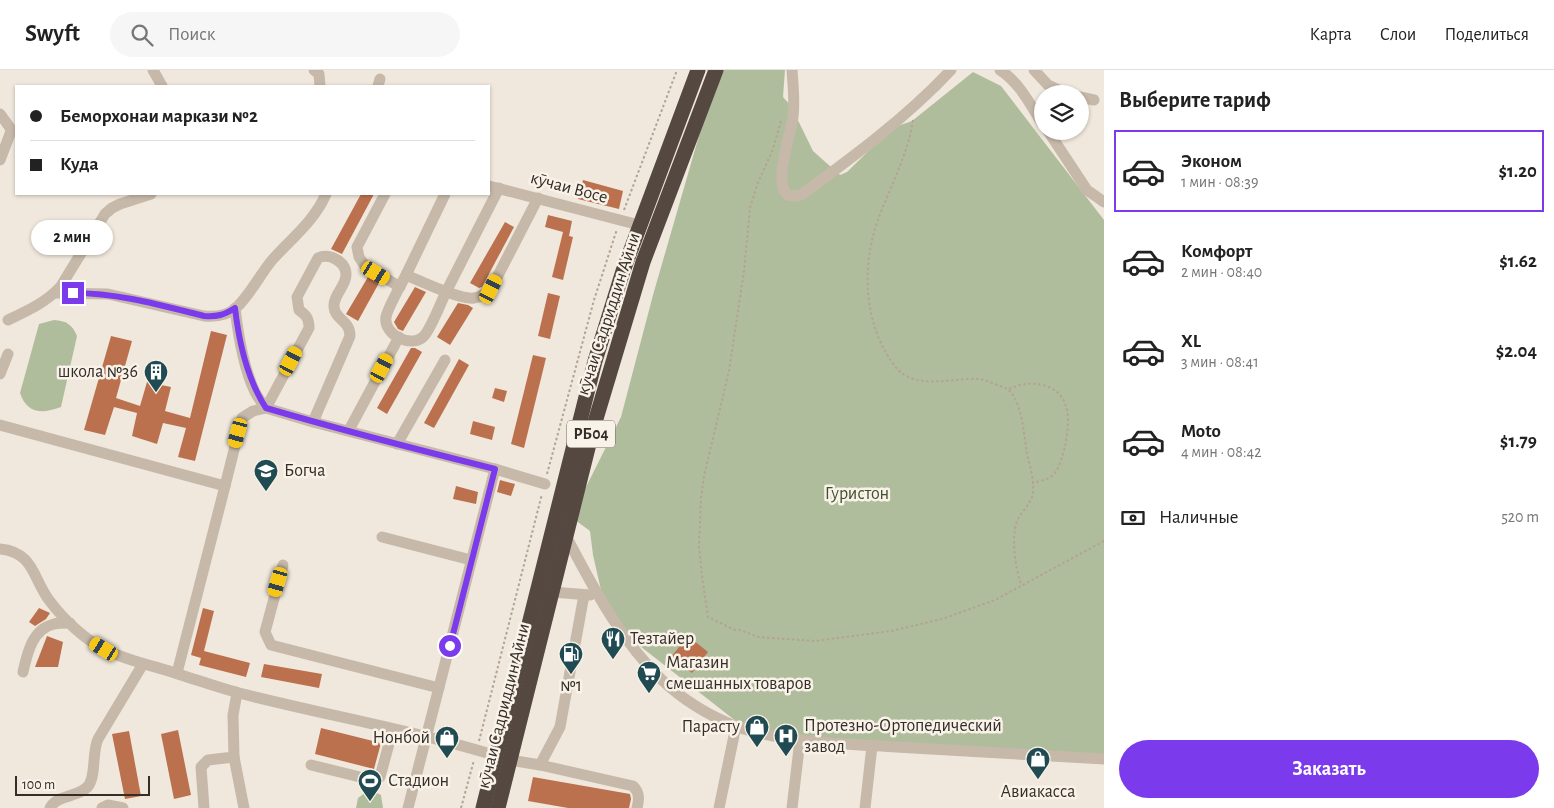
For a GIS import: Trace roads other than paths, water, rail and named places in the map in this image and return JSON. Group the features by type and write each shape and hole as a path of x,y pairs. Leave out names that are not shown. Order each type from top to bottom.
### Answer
{"highway":[{"name":"кӯчаи Садриддин Айни","path":"498,808 503,758 595,362 639,225 698,70"},
{"name":"кӯчаи Садриддин Айни","path":"483,808 503,758 552,592 592,432 644,262 716,70"}],"street":[{"path":"153,70 161,85"},
{"path":"314,70 319,74 320,85"},
{"path":"792,70 793,118 782,176 783,188 786,194 794,197 801,195 840,166 915,106 951,70"},
{"path":"1000,70 1010,77 1034,111"},
{"path":"1034,70 1047,85"},
{"path":"1089,99 1094,100"},
{"path":"0,114 11,129 0,160"},
{"path":"1054,140 1087,190 1104,202"},
{"path":"445,195 386,317 387,326 391,333 408,341 418,340 425,335 494,187"},
{"name":"кӯчаи Восе","path":"494,187 639,225"},
{"path":"8,320 33,309 62,286 105,214 120,204 148,195"},
{"path":"55,293 108,294 204,316 216,317 224,315 235,308 273,259 314,215 321,206 326,195"},
{"path":"384,195 357,247 359,257 365,266 400,287"},
{"path":"406,275 471,299 482,296 491,289 538,198"},
{"path":"266,408 309,328 309,321 306,315 299,310 297,298 318,258 329,256 342,264 346,270 346,277 334,301 334,309 337,316 350,329 350,336 313,422"},
{"path":"235,308 246,364 255,392 266,408"},
{"path":"349,430 399,337"},
{"path":"0,374 8,354"},
{"path":"397,444 445,360"},
{"path":"177,673 242,418 253,411 266,408 545,484"},
{"path":"0,425 225,486"},
{"path":"408,808 495,469"},
{"path":"566,536 597,596 622,633 662,680 698,708 736,726 760,733 800,740 1104,759"},
{"path":"382,537 471,560"},
{"path":"0,549 21,556 32,567 50,601 70,623 90,641 122,658 237,692 426,736 503,758 633,786 637,790 639,800 637,808"},
{"path":"283,565 265,632 271,645 439,688"},
{"path":"552,592 597,596"},
{"path":"540,765 560,726 584,594"},
{"path":"23,672 29,646 39,634 52,624 70,623"},
{"path":"50,808 57,801 76,794 88,786 91,781 95,746 98,739 143,664"},
{"path":"237,692 233,724 234,757 244,808"},
{"path":"719,808 736,726"},
{"path":"311,765 372,780 377,779 380,777 393,729"},
{"path":"792,808 800,740"},
{"path":"865,808 872,746"},
{"path":"204,808 202,767 208,760 234,757"},
{"path":"102,808 108,805 123,808"}],"place":[{"name":"школа №36","path":"156,393"},
{"name":"Богча","path":"266,492"},
{"name":"Тезтайер","path":"613,660"},
{"name":"№1","path":"571,675"},
{"name":"Магазин смешанных товаров","path":"649,694"},
{"name":"Парасту","path":"757,748"},
{"name":"Протезно-Ортопедический завод","path":"786,757"},
{"name":"Нонбой","path":"447,759"},
{"name":"Авиакасса","path":"1038,780"},
{"name":"Стадион","path":"370,802"}],"park label":[{"name":"Гуристон","path":"857,494"}]}
